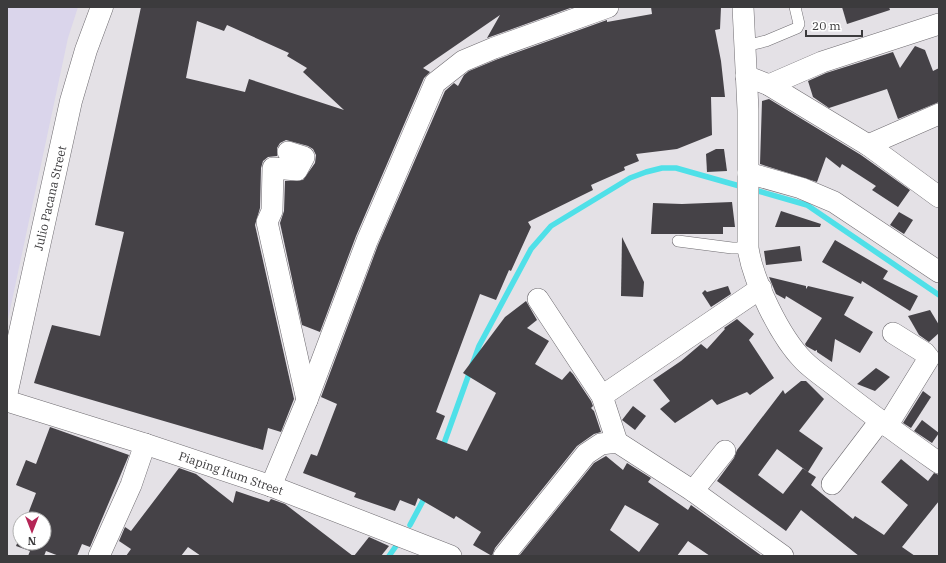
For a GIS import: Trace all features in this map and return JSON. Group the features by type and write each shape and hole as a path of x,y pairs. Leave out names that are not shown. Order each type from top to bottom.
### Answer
{"main road":[{"name":"Julio Pacana Street","path":"7,391 71,101 86,50 102,7"}],"street":[{"path":"271,486 307,400 366,241 435,83 463,61 494,48 608,7"},
{"path":"743,7 746,76 748,248 750,259 776,323 803,360 883,424 939,463"},
{"path":"770,85 822,62 939,24"},
{"path":"746,76 770,85 868,145 939,197"},
{"path":"868,145 939,114"},
{"path":"288,152 304,157 297,170 273,168 272,211 267,222 307,400"},
{"path":"748,183 802,188 834,202 939,272"},
{"path":"602,396 761,288"},
{"path":"538,300 602,396 617,442 693,491 783,556"},
{"path":"832,484 883,424 928,358 924,353 893,334"},
{"name":"Piaping Itum Street","path":"7,401 145,444 271,486 451,556"},
{"path":"504,556 586,454 601,444 617,442"},
{"path":"99,556 131,485 145,444"},
{"path":"693,491 725,451"}],"lane":[{"path":"745,46 766,42 798,28 799,24 795,7"},
{"path":"678,241 732,248 748,248"}],"shaded area":[{"path":"7,7 78,7 68,38 7,324"}],"building":[{"path":"141,7 573,7 487,38 500,15 423,68 430,72 424,78 356,236 320,332 302,325 280,223 284,211 285,181 303,180 315,163 316,155 313,149 308,146 286,140 280,143 277,148 277,156 268,157 263,161 261,168 260,208 255,225 294,399 281,432 268,428 263,450 34,383 52,325 100,336 124,232 95,225","holes":["197,21 224,31 227,25 289,53 287,56 307,68 303,72 344,110 249,79 245,92 186,78"]},
{"path":"651,7 721,7 720,29 715,30 721,61 725,97 711,97 712,135 677,149 636,154 639,161 624,167 625,170 591,185 593,190 528,222 531,227 511,271 509,270 496,300 480,294 436,412 445,416 436,439 467,451 496,393 463,373 505,317 526,301 537,320 527,328 549,341 535,364 562,380 570,371 573,374 591,401 593,406 591,408 594,411 601,432 594,434 577,446 495,548 492,556 473,545 481,532 456,516 454,519 418,498 415,506 400,500 395,511 354,497 356,493 303,473 311,454 317,456 337,404 321,397 378,245 445,91 454,83 458,86 464,75 469,71 498,59 607,20 607,22 652,14"},
{"path":"842,7 889,7 890,10 847,24"},
{"path":"915,46 925,50 933,71 939,68 939,102 898,119 887,89 829,108 813,97 808,81 826,73 893,52 900,68"},
{"path":"769,99 861,155 910,190 898,207 872,190 876,186 842,164 840,168 826,157 817,182 760,164 762,101"},
{"path":"716,149 724,149 727,171 707,172 706,154"},
{"path":"732,202 735,227 723,227 723,234 651,234 653,203 682,204"},
{"path":"781,211 821,224 820,227 775,227"},
{"path":"899,212 913,220 904,234 890,225"},
{"path":"622,237 644,282 643,297 621,296"},
{"path":"835,240 888,271 883,279 918,296 910,311 862,281 861,284 822,262"},
{"path":"800,246 802,261 766,265 764,251"},
{"path":"769,277 806,286 806,289 808,286 854,297 844,315 873,332 860,353 835,339 832,362 817,352 817,350 815,351 806,346 805,344 822,318 786,296 785,299 776,294"},
{"path":"728,286 731,294 711,307 702,293 705,290 707,292"},
{"path":"930,310 939,325 939,333 929,342 919,335 908,316"},
{"path":"737,319 754,334 749,340 774,378 750,395 747,392 717,405 712,399 675,423 660,409 670,401 653,380 681,361 701,344 707,349 725,329 724,328"},
{"path":"876,368 890,377 875,391 857,384"},
{"path":"801,381 806,381 824,399 799,431 823,448 808,472 816,477 811,485 853,519 855,516 884,535 908,505 881,482 901,459 928,481 934,473 939,475 939,501 902,547 915,556 859,556 801,510 786,531 717,481 734,458 737,450 783,390 785,394","holes":["777,449 803,468 783,494 758,475"]},
{"path":"923,391 931,397 911,428 903,423"},
{"path":"633,406 646,416 635,430 622,420"},
{"path":"922,420 939,433 932,443 914,431"},
{"path":"50,427 129,455 90,547 82,544 77,556 59,556 46,551 52,551 52,511 29,511 36,493 16,485 26,460 36,464"},
{"path":"606,456 623,470 627,463 651,478 648,482 688,510 691,505 762,556 710,556 688,541 677,556 519,556 594,463","holes":["625,505 659,524 639,552 610,530"]},
{"path":"179,468 196,474 233,503 236,491 269,502 271,499 285,504 353,556 201,556 188,547 181,556 126,556 131,549 119,541 125,527 131,531"},
{"path":"369,537 389,546 381,556 354,556"},
{"path":"30,551 46,551 44,556 28,556"}],"waterway":[{"path":"442,449 479,346 531,249 551,226 630,178 662,168 676,168 743,187"},
{"path":"751,189 807,205 939,295"},
{"path":"410,525 426,495"},
{"path":"389,556 396,546"}]}
